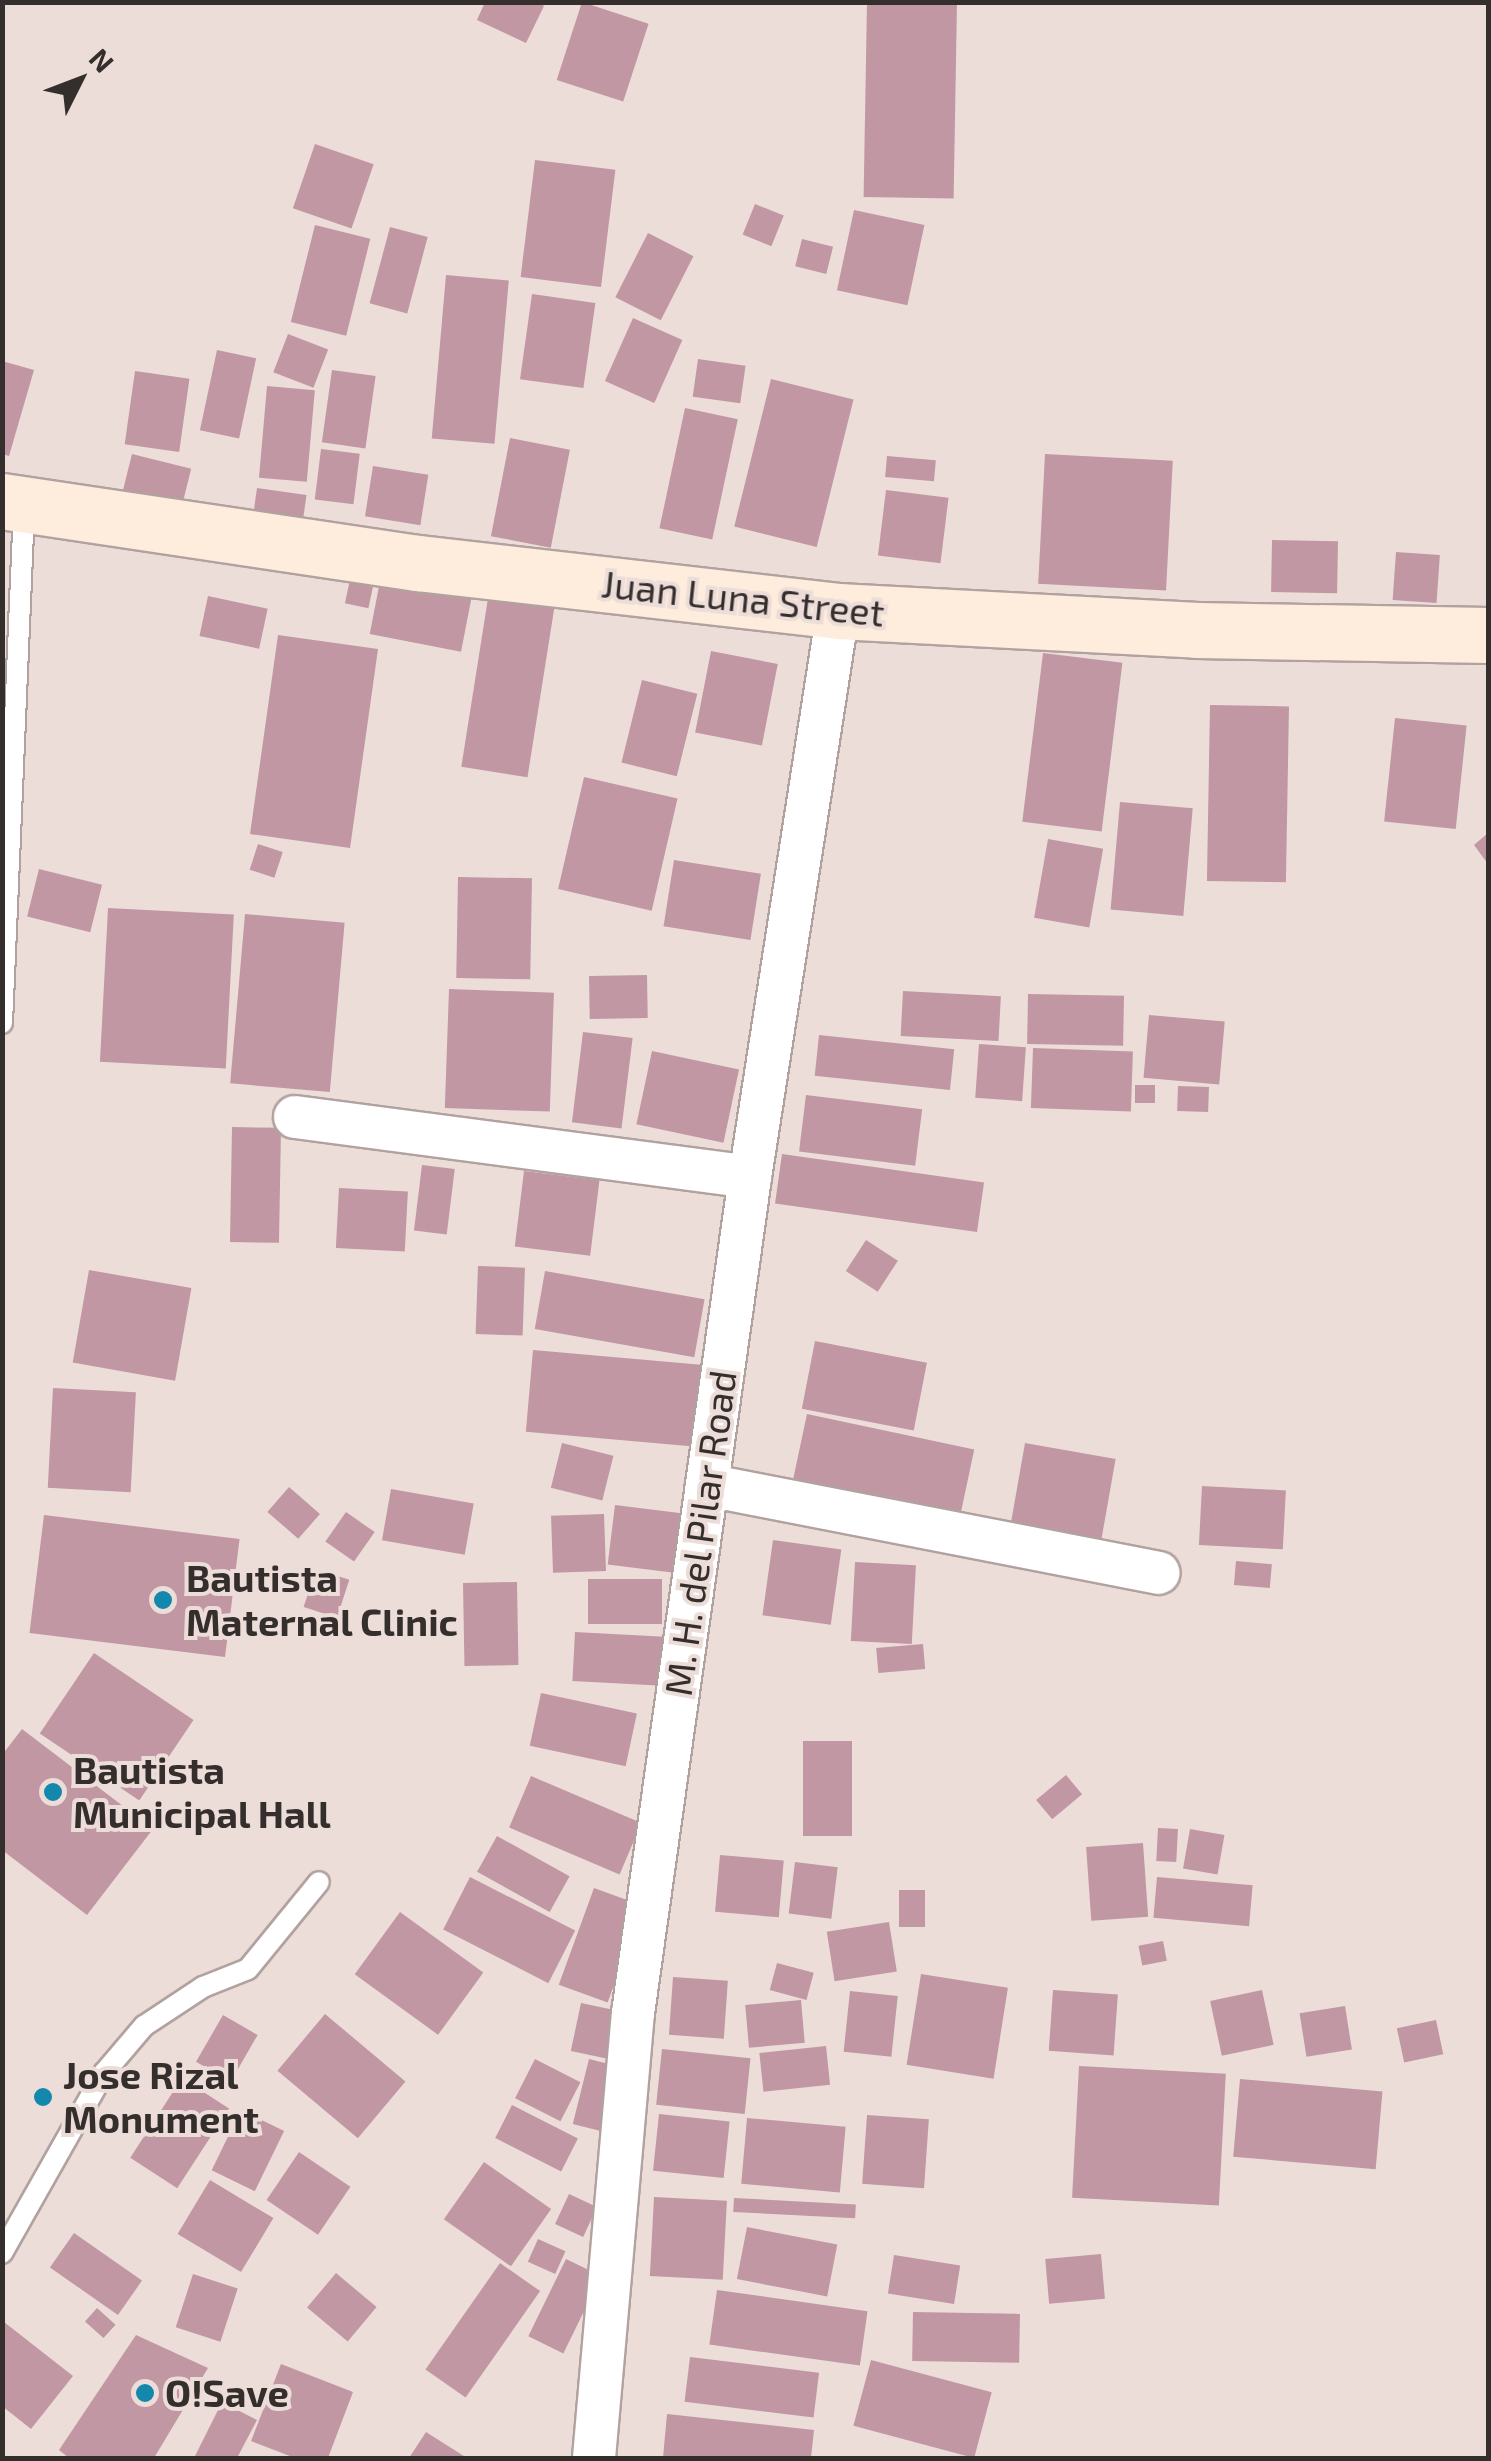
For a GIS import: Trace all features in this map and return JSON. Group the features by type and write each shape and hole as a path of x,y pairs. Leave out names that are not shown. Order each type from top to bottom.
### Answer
{"street":[{"name":"Juan Luna Street","path":"13,504 418,563 838,611 1197,630 1488,635"},
{"name":"M. H. del Pilar Road","path":"594,2458 633,2013 750,1177 838,611"},
{"path":"295,1117 750,1177"},
{"path":"707,1485 1158,1574"}],"lane":[{"path":"2,1024 13,504"},
{"path":"2,2252 104,2073 144,2026 203,1986 248,1968 319,1882"}],"building":[{"path":"485,2 538,2 544,6 526,43 477,20"},
{"path":"582,2 649,24 623,102 557,80"},
{"path":"867,2 957,4 954,199 864,197"},
{"path":"315,144 374,164 351,228 293,208"},
{"path":"535,160 615,170 601,287 521,277"},
{"path":"755,204 784,216 771,246 743,235"},
{"path":"854,210 924,225 907,305 837,290"},
{"path":"315,225 370,239 346,336 291,322"},
{"path":"390,227 428,237 407,313 370,303"},
{"path":"648,233 693,256 661,320 615,297"},
{"path":"802,239 833,247 826,274 795,266"},
{"path":"446,275 509,280 494,444 432,438"},
{"path":"532,294 595,303 583,388 520,379"},
{"path":"633,318 682,340 654,403 605,381"},
{"path":"288,334 328,349 313,388 273,372"},
{"path":"217,350 256,358 239,439 200,430"},
{"path":"698,359 746,366 740,403 693,397"},
{"path":"2,361 34,370 9,456 2,454"},
{"path":"332,370 376,376 365,448 322,442"},
{"path":"135,371 189,379 179,452 125,444"},
{"path":"771,379 853,400 817,547 734,526"},
{"path":"267,386 315,390 307,482 259,478"},
{"path":"685,408 738,419 712,540 659,528"},
{"path":"510,438 570,450 551,548 491,536"},
{"path":"321,449 360,454 353,504 315,500"},
{"path":"132,454 191,469 180,512 121,498"},
{"path":"1045,454 1173,461 1166,591 1038,584"},
{"path":"887,456 936,460 934,481 885,477"},
{"path":"373,466 428,475 420,525 365,516"},
{"path":"257,488 307,495 301,538 251,531"},
{"path":"886,490 949,498 940,563 878,556"},
{"path":"1272,540 1338,541 1337,593 1271,592"},
{"path":"1396,552 1440,555 1437,603 1393,600"},
{"path":"352,570 375,575 368,608 345,603"},
{"path":"381,576 472,594 461,652 370,634"},
{"path":"489,592 555,602 527,777 461,767"},
{"path":"208,596 268,609 259,649 199,636"},
{"path":"278,635 378,649 350,848 250,834"},
{"path":"711,651 778,664 762,745 695,732"},
{"path":"1043,653 1122,663 1102,831 1022,822"},
{"path":"642,680 697,694 677,776 621,762"},
{"path":"1210,705 1289,706 1286,882 1207,881"},
{"path":"1395,718 1467,726 1456,829 1384,821"},
{"path":"584,777 678,799 652,911 558,889"},
{"path":"1120,802 1193,808 1183,916 1111,910"},
{"path":"1488,833 1488,864 1474,845"},
{"path":"1048,839 1103,849 1089,928 1034,918"},
{"path":"258,844 283,852 274,878 250,870"},
{"path":"674,860 761,874 750,940 664,926"},
{"path":"39,869 102,885 90,932 27,917"},
{"path":"458,877 532,878 530,979 456,978"},
{"path":"108,908 234,915 226,1068 100,1062"},
{"path":"245,914 345,923 330,1092 230,1083"},
{"path":"647,975 648,1018 590,1019 589,976"},
{"path":"449,989 554,993 550,1112 445,1108"},
{"path":"903,991 1001,996 999,1041 901,1036"},
{"path":"1028,994 1124,996 1123,1046 1027,1044"},
{"path":"1149,1015 1225,1022 1219,1084 1144,1078"},
{"path":"583,1032 633,1038 622,1128 572,1122"},
{"path":"819,1035 954,1049 950,1090 815,1076"},
{"path":"979,1044 1026,1047 1022,1101 975,1098"},
{"path":"1033,1048 1133,1051 1131,1111 1031,1108"},
{"path":"652,1051 739,1070 723,1143 636,1124"},
{"path":"1135,1085 1155,1085 1155,1103 1135,1103"},
{"path":"1178,1086 1209,1087 1208,1112 1177,1111"},
{"path":"806,1095 922,1109 915,1166 799,1152"},
{"path":"232,1127 281,1128 279,1243 230,1242"},
{"path":"782,1154 984,1182 977,1232 775,1204"},
{"path":"422,1165 455,1169 447,1235 414,1231"},
{"path":"524,1171 599,1180 590,1256 515,1246"},
{"path":"339,1188 408,1192 405,1252 336,1248"},
{"path":"866,1240 898,1261 878,1292 846,1271"},
{"path":"478,1266 525,1268 523,1336 476,1334"},
{"path":"89,1270 191,1288 175,1381 73,1363"},
{"path":"545,1271 705,1299 694,1357 535,1329"},
{"path":"815,1341 927,1363 914,1430 802,1409"},
{"path":"533,1350 712,1366 705,1447 526,1432"},
{"path":"53,1388 136,1392 131,1492 48,1488"},
{"path":"807,1414 974,1450 958,1526 791,1490"},
{"path":"562,1443 613,1456 602,1500 551,1488"},
{"path":"1025,1443 1116,1459 1099,1554 1008,1538"},
{"path":"1202,1486 1286,1490 1283,1549 1199,1545"},
{"path":"289,1487 320,1514 298,1539 267,1512"},
{"path":"391,1489 474,1504 465,1555 382,1540"},
{"path":"615,1505 691,1514 684,1574 608,1565"},
{"path":"346,1512 375,1532 354,1562 325,1541"},
{"path":"604,1514 606,1571 553,1573 551,1516"},
{"path":"44,1515 240,1539 225,1657 29,1633"},
{"path":"773,1540 841,1550 831,1625 762,1615"},
{"path":"1236,1561 1272,1564 1270,1588 1234,1585"},
{"path":"855,1562 916,1565 912,1644 851,1641"},
{"path":"316,1569 349,1580 337,1618 304,1607"},
{"path":"588,1579 662,1579 662,1624 588,1624"},
{"path":"517,1582 518,1665 464,1666 463,1583"},
{"path":"575,1632 679,1637 676,1686 572,1681"},
{"path":"923,1644 925,1669 878,1673 876,1648"},
{"path":"94,1653 193,1720 139,1801 40,1733"},
{"path":"541,1693 637,1713 626,1766 530,1746"},
{"name":"Bautista Municipal Hall","path":"22,1729 153,1829 87,1915 2,1850 2,1755"},
{"path":"803,1741 852,1741 852,1836 803,1836"},
{"path":"1066,1775 1082,1794 1052,1819 1036,1800"},
{"path":"531,1776 641,1823 620,1874 509,1828"},
{"path":"1158,1828 1178,1829 1176,1862 1156,1861"},
{"path":"1190,1829 1224,1835 1218,1874 1183,1868"},
{"path":"497,1836 570,1876 550,1912 477,1872"},
{"path":"1143,1843 1148,1917 1091,1921 1086,1847"},
{"path":"720,1855 784,1861 779,1917 715,1912"},
{"path":"795,1862 838,1867 831,1919 789,1914"},
{"path":"470,1877 575,1931 548,1983 443,1930"},
{"path":"1157,1877 1253,1885 1249,1926 1153,1918"},
{"path":"594,1888 643,1906 608,2003 559,1985"},
{"path":"899,1890 925,1890 925,1927 899,1927"},
{"path":"400,1912 483,1973 438,2035 355,1974"},
{"path":"889,1922 897,1971 835,1981 827,1932"},
{"path":"1163,1941 1167,1961 1142,1965 1138,1946"},
{"path":"777,1963 814,1973 806,2000 770,1990"},
{"path":"921,1974 1008,1988 994,2079 907,2065"},
{"path":"673,1977 728,1981 724,2039 669,2035"},
{"path":"1053,1990 1118,1995 1114,2055 1049,2051"},
{"path":"1262,1990 1274,2045 1222,2056 1210,2001"},
{"path":"850,1991 898,1996 891,2057 844,2052"},
{"path":"801,2000 805,2043 749,2048 745,2005"},
{"path":"581,2003 631,2014 621,2062 571,2051"},
{"path":"1345,2006 1352,2049 1306,2057 1300,2013"},
{"path":"325,2014 405,2081 358,2138 277,2071"},
{"path":"223,2015 258,2035 231,2082 196,2062"},
{"path":"1436,2020 1443,2054 1404,2063 1397,2028"},
{"path":"826,2046 830,2085 763,2092 759,2053"},
{"path":"662,2049 751,2058 745,2114 656,2105"},
{"path":"535,2059 580,2082 560,2121 515,2098"},
{"path":"589,2059 626,2068 610,2133 573,2124"},
{"path":"1079,2066 1226,2074 1219,2206 1072,2198"},
{"path":"182,2078 229,2108 177,2188 130,2158"},
{"path":"1240,2079 1382,2091 1376,2169 1233,2157"},
{"path":"512,2105 578,2139 561,2172 495,2138"},
{"path":"241,2110 284,2131 255,2191 212,2170"},
{"path":"659,2114 730,2121 724,2178 653,2171"},
{"path":"867,2115 929,2119 924,2188 862,2184"},
{"path":"747,2118 846,2127 840,2192 741,2184"},
{"path":"299,2152 350,2187 318,2235 267,2200"},
{"path":"484,2162 551,2209 511,2266 444,2219"},
{"path":"210,2180 273,2218 241,2272 178,2234"},
{"path":"569,2194 597,2207 583,2237 555,2224"},
{"path":"654,2197 727,2201 723,2280 650,2276"},
{"path":"734,2198 856,2204 855,2218 733,2212"},
{"path":"747,2227 837,2245 827,2297 737,2279"},
{"path":"74,2233 142,2281 118,2315 50,2267"},
{"path":"538,2239 565,2251 555,2274 528,2262"},
{"path":"1101,2254 1105,2299 1049,2304 1045,2259"},
{"path":"894,2255 960,2265 954,2304 888,2294"},
{"path":"566,2259 601,2276 563,2353 528,2336"},
{"path":"500,2263 540,2291 466,2398 425,2369"},
{"path":"336,2273 377,2307 348,2342 307,2307"},
{"path":"193,2274 238,2289 220,2342 176,2327"},
{"path":"717,2290 868,2311 860,2366 709,2344"},
{"path":"97,2308 116,2325 104,2338 85,2321"},
{"path":"913,2312 1020,2314 1019,2363 912,2361"},
{"path":"4,2322 73,2376 31,2429 2,2406"},
{"name":"O!Save","path":"136,2335 208,2368 154,2458 69,2458 59,2450"},
{"path":"690,2357 819,2373 814,2418 685,2402"},
{"path":"871,2360 992,2392 974,2458 853,2426"},
{"path":"281,2364 353,2392 328,2458 295,2458 251,2441"},
{"path":"222,2402 257,2420 237,2458 194,2458"},
{"path":"667,2414 814,2430 811,2458 663,2458"},
{"path":"426,2432 467,2458 409,2458"}],"place":[{"name":"Bautista Maternal Clinic","path":"163,1600"},
{"name":"Bautista Municipal Hall","path":"53,1792"},
{"name":"Jose Rizal Monument","path":"43,2097"},
{"name":"O!Save","path":"145,2393"}]}
